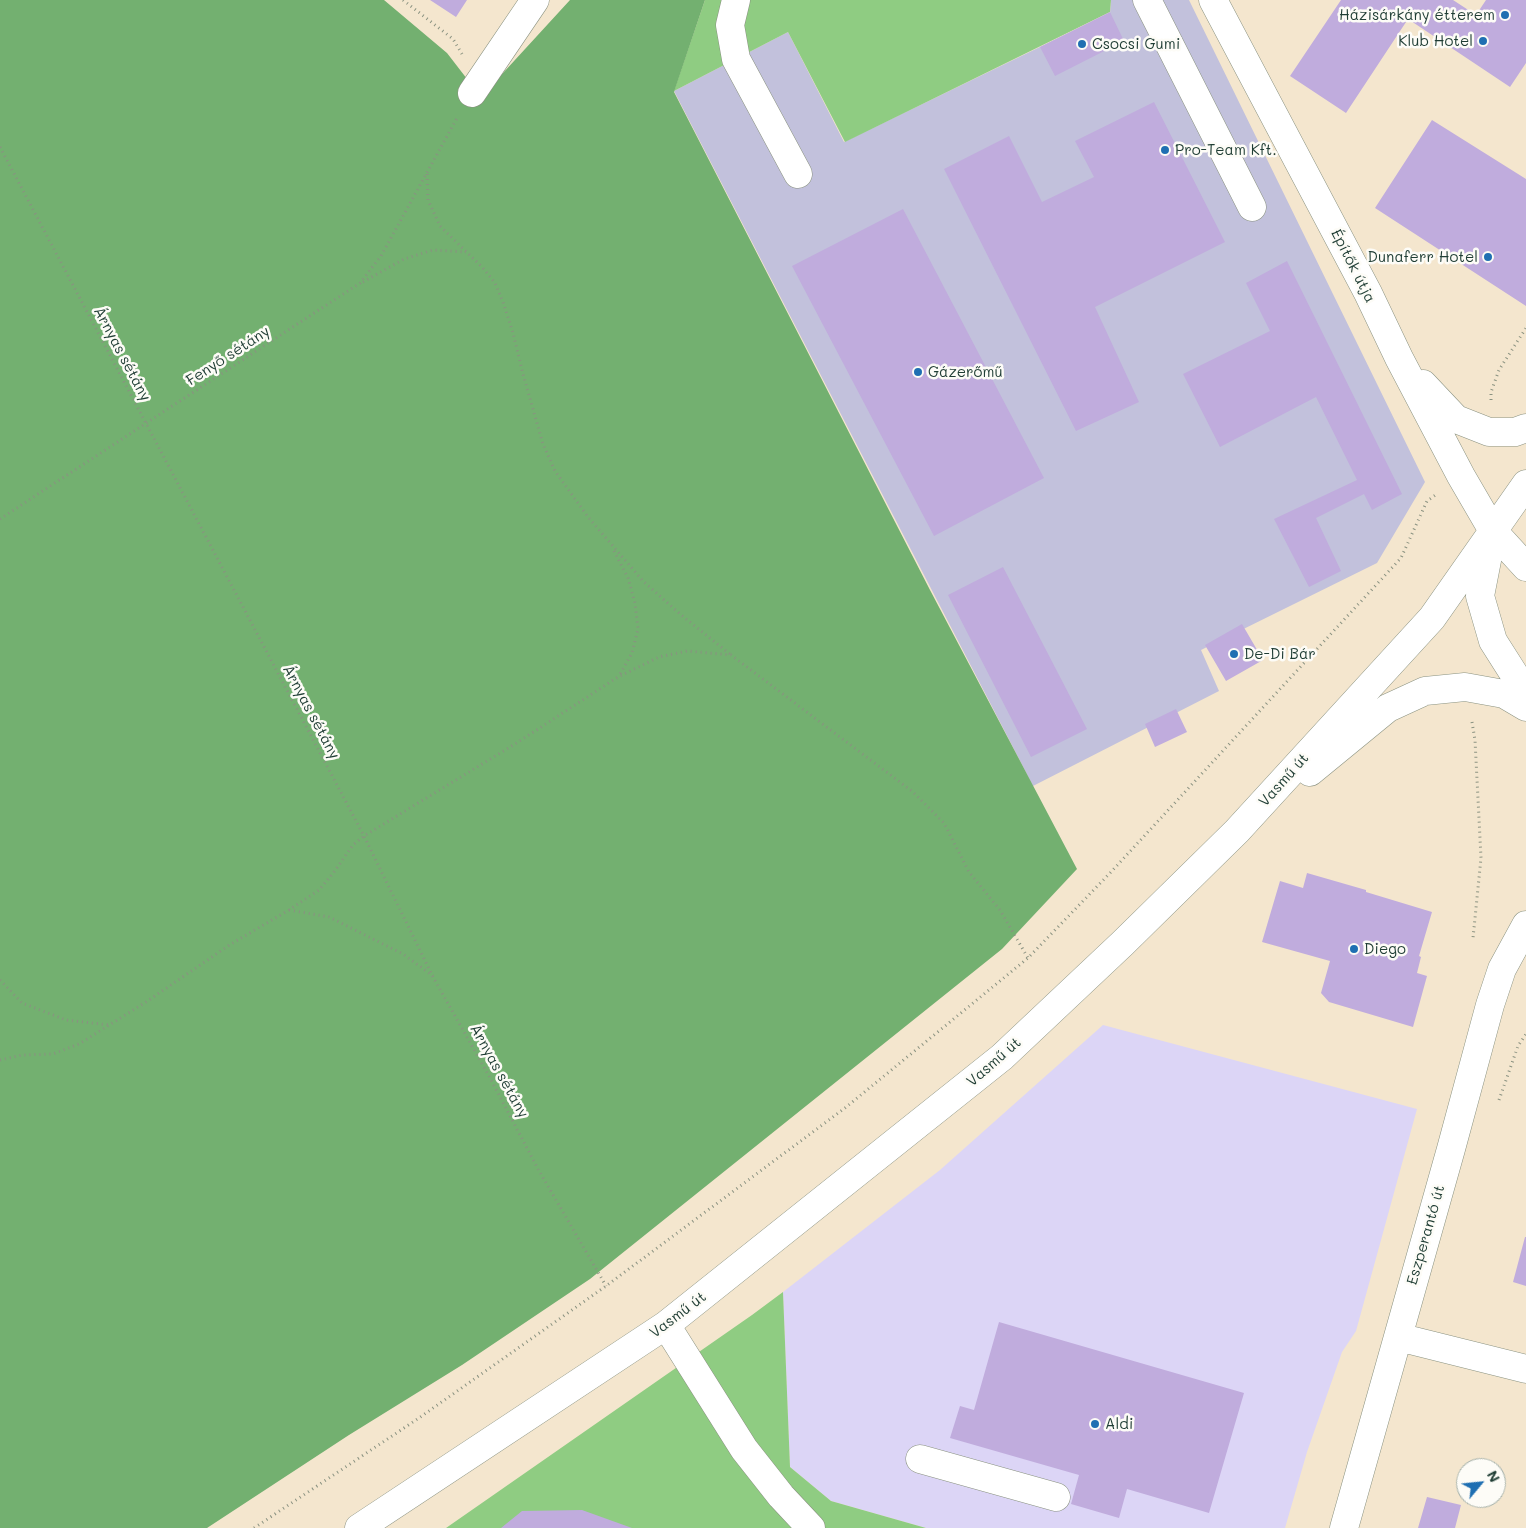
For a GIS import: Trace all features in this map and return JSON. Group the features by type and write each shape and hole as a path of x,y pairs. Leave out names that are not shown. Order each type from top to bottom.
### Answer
{"street":[{"path":"472,93 535,0"},
{"path":"736,0 730,25 736,59 798,174"},
{"path":"1147,0 1252,207"},
{"name":"Építők útja","path":"1213,0 1368,293 1399,358 1461,476 1493,531"},
{"path":"1399,358 1456,419 1489,432 1515,432 1526,428"},
{"name":"Vasmű út","path":"359,1528 666,1325 1002,1057 1123,943 1237,831 1432,618 1526,484"},
{"path":"1493,531 1526,567"},
{"path":"1493,531 1480,596 1493,640 1526,693"},
{"path":"1237,831 1388,708 1424,691 1465,686 1504,694 1526,706"},
{"name":"Eszperantó út","path":"1344,1528 1490,1006 1502,969 1522,934"},
{"path":"666,1325 744,1450 781,1496 811,1528"},
{"path":"1398,1337 1526,1369"},
{"path":"920,1459 1056,1497"}],"path":[{"path":"403,0 453,39 466,60 464,77 472,93"},
{"name":"Fenyő sétány","path":"0,519 360,283 381,256 472,93"},
{"name":"Árnyas sétány","path":"0,147 364,836 433,977 489,1076 538,1169 606,1286"},
{"path":"427,173 428,200 440,226 483,268 495,283 514,333 523,374 543,444 554,471 588,517 643,581 680,614 731,655 913,792 944,824 969,872 1000,910 1028,958"},
{"path":"360,283 404,259 433,250 466,252"},
{"path":"1491,406 1491,392 1499,370 1526,328"},
{"path":"254,1528 419,1418 606,1286 845,1108 1028,958 1111,872 1401,558 1426,501"},
{"path":"611,545 628,578 635,603 638,629 632,652 618,677"},
{"path":"0,1060 22,1055 53,1054 79,1044 146,1002 231,944 289,910 318,890 334,872 353,845 364,836 515,744 618,677 659,657 686,651 731,655"},
{"path":"1472,722 1475,740 1481,858 1473,938"},
{"path":"289,910 329,917 403,954 433,977"},
{"path":"0,980 22,1003 66,1020 109,1025"},
{"path":"1498,1102 1518,1046 1526,1034"}],"shaded area":[{"path":"1111,0 1189,0 1425,482 1377,563 1201,650 1219,691 1033,786 674,91 788,32 844,142 1110,13"},
{"path":"1103,1025 1417,1109 1356,1331 1342,1352 1307,1452 1285,1528 926,1528 831,1501 790,1467 783,1292 940,1170"}],"green space":[{"path":"0,0 384,0 447,53 481,97 570,0 705,0 674,92 930,590 1077,869 1002,949 590,1279 462,1365 349,1435 207,1528 0,1528"},
{"path":"705,0 1111,0 1110,12 845,142 788,32 674,91"},
{"path":"783,1292 790,1467 831,1501 926,1528 446,1528 752,1315"}],"building":[{"path":"430,0 467,0 456,17"},
{"name":"Klub Hotel","path":"1341,0 1453,0 1476,15 1486,0 1526,0 1526,63 1510,87 1408,19 1346,113 1290,76"},
{"name":"Csocsi Gumi","path":"1110,12 1124,41 1055,76 1040,47"},
{"path":"1154,102 1225,242 1095,307 1139,402 1076,431 944,169 1009,136 1042,202 1094,177 1075,141"},
{"name":"Dunaferr Hotel","path":"1432,120 1526,179 1526,306 1375,208"},
{"name":"Gázerőmű","path":"903,209 1044,478 934,536 792,266"},
{"path":"1287,261 1402,494 1372,510 1364,494 1316,518 1341,571 1309,587 1274,519 1357,480 1316,397 1220,447 1183,374 1270,331 1246,283"},
{"path":"1003,567 1087,729 1031,757 948,595"},
{"path":"1242,624 1263,660 1226,681 1205,645"},
{"path":"1176,709 1187,732 1155,747 1145,724"},
{"name":"Diego","path":"1307,873 1432,912 1419,956 1421,957 1417,973 1427,976 1413,1027 1329,1002 1321,993 1330,961 1262,942 1280,881 1303,888"},
{"path":"1526,1237 1526,1286 1513,1282"},
{"name":"Aldi","path":"999,1322 1244,1393 1209,1513 1127,1489 1119,1518 1071,1504 1079,1475 950,1438 960,1406 974,1410"},
{"path":"1427,1497 1456,1504 1456,1508 1460,1508 1455,1528 1418,1528"},
{"path":"582,1510 632,1528 501,1528 522,1511"}],"place":[{"name":"Házisárkány étterem","path":"1505,15"},
{"name":"Klub Hotel","path":"1483,41"},
{"name":"Csocsi Gumi","path":"1082,44"},
{"name":"Pro-Team Kft.","path":"1165,150"},
{"name":"Dunaferr Hotel","path":"1488,257"},
{"name":"Gázerőmű","path":"918,372"},
{"name":"De-Di Bár","path":"1234,654"},
{"name":"Diego","path":"1354,949"},
{"name":"Aldi","path":"1095,1424"}]}
